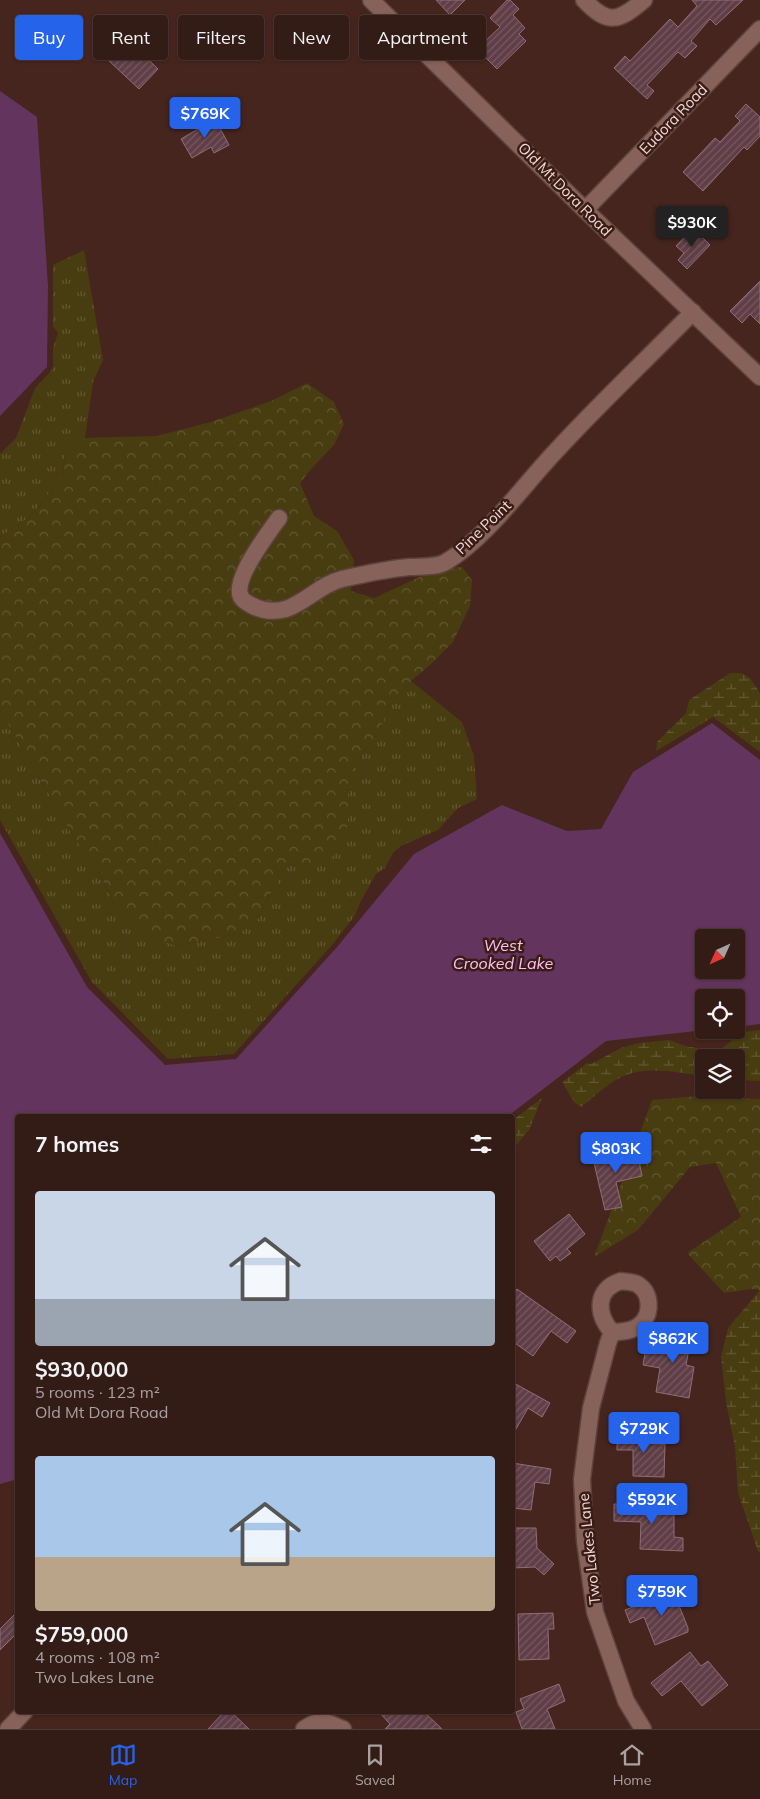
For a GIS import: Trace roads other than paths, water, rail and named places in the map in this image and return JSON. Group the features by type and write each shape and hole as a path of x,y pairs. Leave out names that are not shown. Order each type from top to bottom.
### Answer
{"street":[{"name":"Old Mt Dora Road","path":"371,0 585,210 693,312 757,368"},
{"path":"584,0 596,12 606,17 614,18 630,12 644,0"},
{"name":"Eudora Road","path":"585,210 760,29"},
{"name":"Pine Point","path":"279,518 261,542 242,579 240,588 240,596 243,600 266,610 285,609 295,605 329,584 340,580 376,572 437,565 445,562 480,535 555,451 693,312"},
{"name":"Two Lakes Lane","path":"612,1332 591,1408 582,1479 585,1540 595,1612 626,1701 643,1729"},
{"path":"8,1729 22,1714"},
{"path":"307,1727 323,1721 343,1729"}],"water":[{"path":"0,91 37,117 48,286 47,367 0,416"},
{"name":"West Crooked Lake","path":"712,723 760,760 760,1024 745,1026 745,989 695,989 695,1031 606,1041 511,1114 15,1114 15,1480 0,1484 0,833 87,987 165,1065 236,1059 337,947 414,854 502,805 567,831 601,829 633,772"}]}
